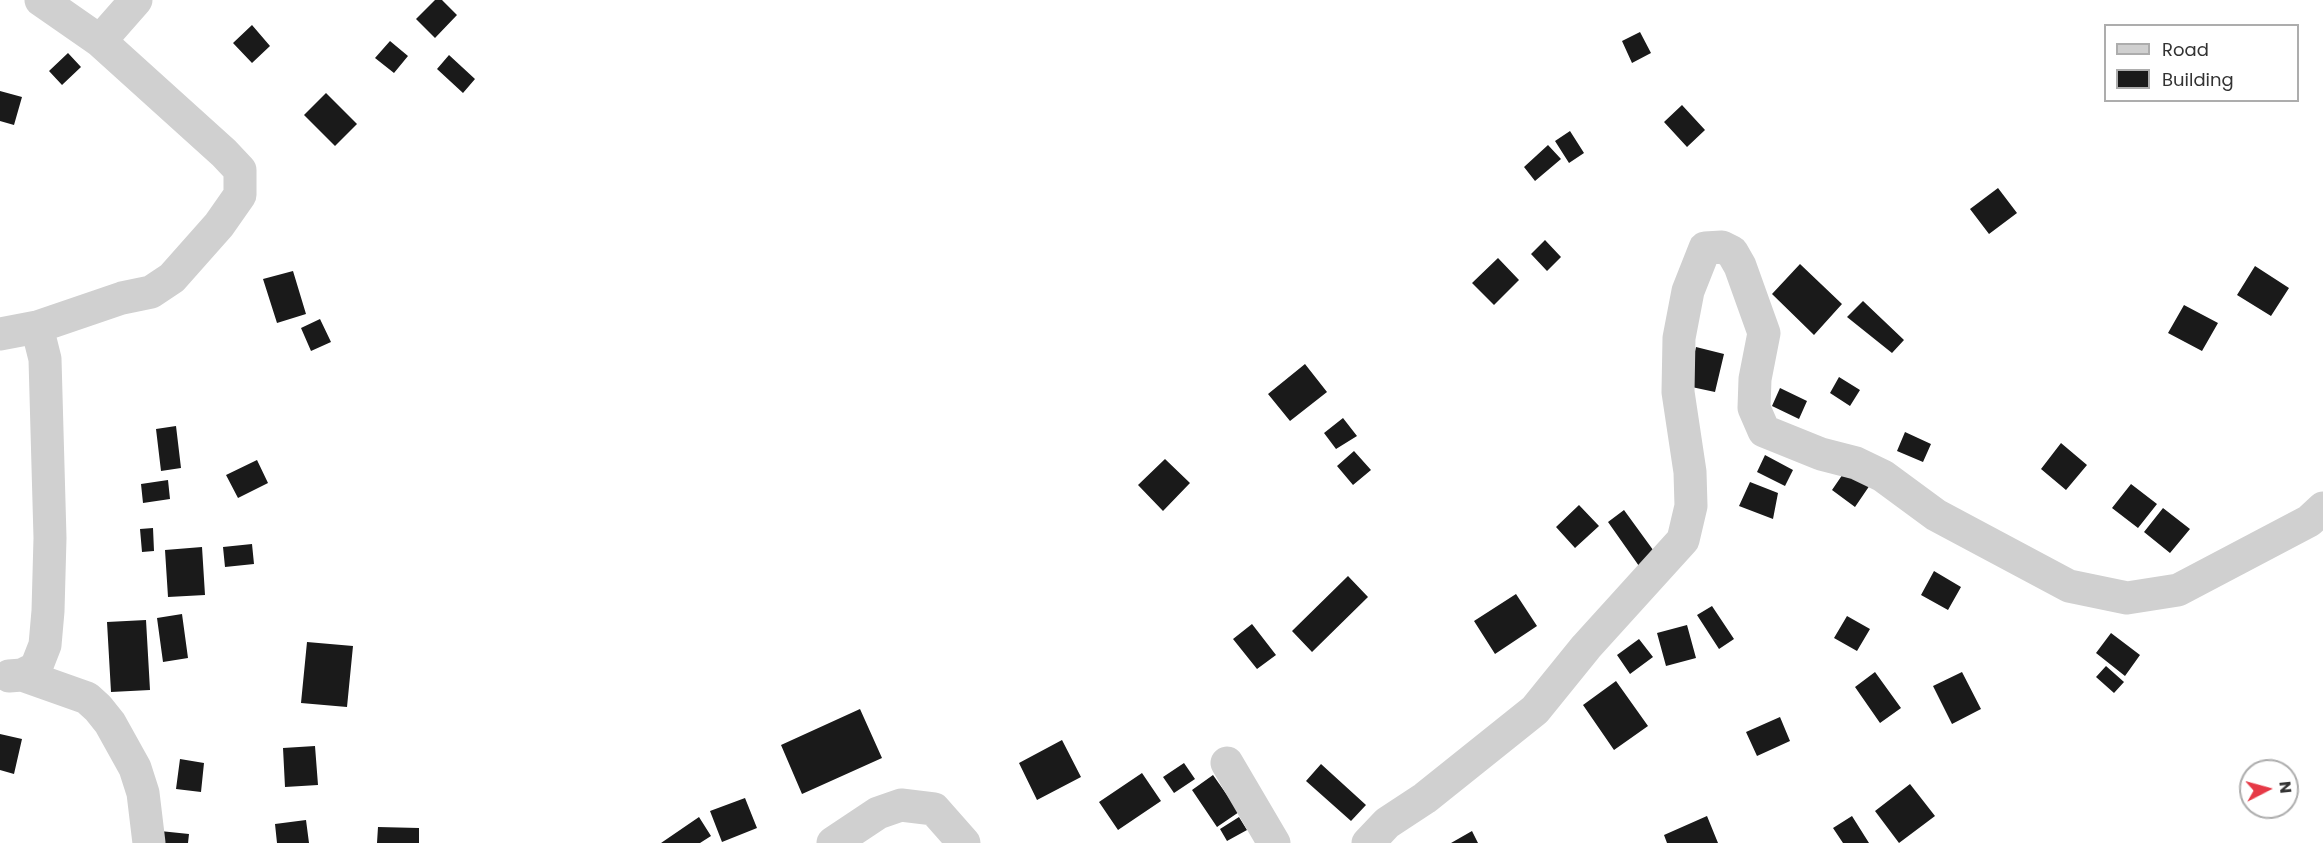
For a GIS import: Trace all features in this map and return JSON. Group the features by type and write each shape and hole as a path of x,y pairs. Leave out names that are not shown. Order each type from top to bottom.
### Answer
{"street":[{"path":"0,334 37,327 122,298 151,292 172,278 219,225 240,195 240,170 224,153 100,41 41,0"},
{"path":"100,41 136,0"},
{"path":"1368,843 1387,823 1425,798 1535,710 1586,646 1683,540 1691,506 1690,472 1678,392 1679,338 1688,291 1705,248 1722,247 1732,252 1740,266 1764,333 1755,379 1754,408 1764,431 1821,454 1856,463 1883,476 1936,515 2069,586 2127,598 2178,590 2309,521 2323,508"},
{"path":"11,675 36,668 45,645 48,611 50,538 45,359 37,327"},
{"path":"11,675 87,698 110,723 135,768 143,793 148,843"},
{"path":"1227,763 1274,843"},
{"path":"833,843 878,813 901,805 934,809 964,843"}],"building":[{"path":"435,0 442,0 457,15 435,38 416,19"},
{"path":"252,25 270,46 252,63 233,43"},
{"path":"1640,32 1651,53 1632,63 1622,41"},
{"path":"390,41 408,56 394,73 375,58"},
{"path":"68,53 81,67 62,85 49,71"},
{"path":"449,55 475,79 463,93 437,69"},
{"path":"0,91 22,97 14,125 0,121"},
{"path":"326,93 357,124 335,146 304,115"},
{"path":"1682,105 1705,130 1687,147 1664,122"},
{"path":"1570,131 1584,153 1569,163 1555,141"},
{"path":"1548,145 1561,159 1535,181 1524,167"},
{"path":"1998,188 2017,213 1989,234 1970,209"},
{"path":"1545,240 1561,257 1547,271 1531,254"},
{"path":"1498,258 1519,280 1494,305 1472,283"},
{"path":"1800,264 1842,304 1814,335 1772,294"},
{"path":"2255,266 2289,288 2271,316 2237,295"},
{"path":"293,271 306,314 277,323 263,279"},
{"path":"1863,301 1904,340 1892,353 1847,317"},
{"path":"2184,305 2218,323 2202,351 2168,333"},
{"path":"320,319 331,342 311,351 301,328"},
{"path":"1696,347 1724,354 1715,392 1687,386"},
{"path":"1305,364 1327,392 1290,421 1268,394"},
{"path":"1839,377 1860,390 1850,406 1830,393"},
{"path":"1780,388 1807,401 1799,419 1772,406"},
{"path":"1343,418 1357,436 1336,449 1324,433"},
{"path":"176,426 181,468 161,471 156,429"},
{"path":"1905,432 1931,444 1923,462 1897,451"},
{"path":"2061,443 2087,465 2066,490 2041,469"},
{"path":"1354,451 1371,470 1353,485 1337,466"},
{"path":"1765,455 1793,470 1785,486 1757,472"},
{"path":"1165,459 1190,483 1163,511 1138,485"},
{"path":"257,460 268,483 238,498 226,475"},
{"path":"1847,468 1870,485 1855,507 1832,490"},
{"path":"168,480 170,499 143,503 141,484"},
{"path":"1750,482 1778,493 1773,519 1739,506"},
{"path":"2131,484 2157,504 2138,528 2112,508"},
{"path":"1579,505 1599,526 1575,548 1556,527"},
{"path":"2163,508 2190,529 2170,553 2144,532"},
{"path":"1624,510 1656,554 1639,566 1608,522"},
{"path":"153,528 154,551 142,552 140,529"},
{"path":"252,544 254,564 225,567 223,547"},
{"path":"202,547 205,595 168,597 165,550"},
{"path":"1934,571 1961,587 1948,610 1921,595"},
{"path":"1348,576 1368,597 1312,652 1292,631"},
{"path":"1516,594 1537,626 1495,654 1474,621"},
{"path":"1712,606 1734,639 1719,649 1697,615"},
{"path":"182,614 188,658 163,662 157,618"},
{"path":"1847,616 1870,629 1857,651 1834,638"},
{"path":"146,620 150,690 111,692 107,622"},
{"path":"1252,624 1276,655 1257,669 1233,639"},
{"path":"1687,625 1696,658 1666,666 1657,633"},
{"path":"2111,633 2140,655 2125,676 2096,653"},
{"path":"1639,639 1653,657 1630,674 1617,655"},
{"path":"307,642 353,646 347,707 301,703"},
{"path":"2106,666 2124,682 2114,693 2096,677"},
{"path":"1875,672 1901,708 1880,723 1855,687"},
{"path":"1962,672 1981,709 1952,724 1933,686"},
{"path":"1616,681 1648,726 1614,750 1583,705"},
{"path":"860,709 882,758 802,794 781,745"},
{"path":"1780,717 1790,741 1757,756 1746,732"},
{"path":"0,734 22,739 14,774 0,770"},
{"path":"1062,740 1081,777 1037,800 1019,763"},
{"path":"315,746 318,785 285,787 283,748"},
{"path":"180,759 204,763 201,792 176,789"},
{"path":"1184,763 1195,779 1174,793 1163,777"},
{"path":"1321,764 1366,805 1351,821 1306,781"},
{"path":"1142,773 1161,801 1118,830 1099,802"},
{"path":"1213,775 1239,812 1217,827 1192,790"},
{"path":"1910,784 1935,816 1899,843 1875,811"},
{"path":"745,798 757,828 722,842 710,811"},
{"path":"1707,816 1718,843 1667,843 1664,835"},
{"path":"1852,816 1869,843 1843,843 1833,828"},
{"path":"699,817 711,836 700,843 661,843"},
{"path":"1239,817 1247,830 1227,841 1220,829"},
{"path":"306,820 309,843 277,843 275,824"},
{"path":"378,827 419,828 419,843 377,843"},
{"path":"160,831 189,834 188,843 159,843"},
{"path":"1472,831 1478,843 1451,843"}]}
